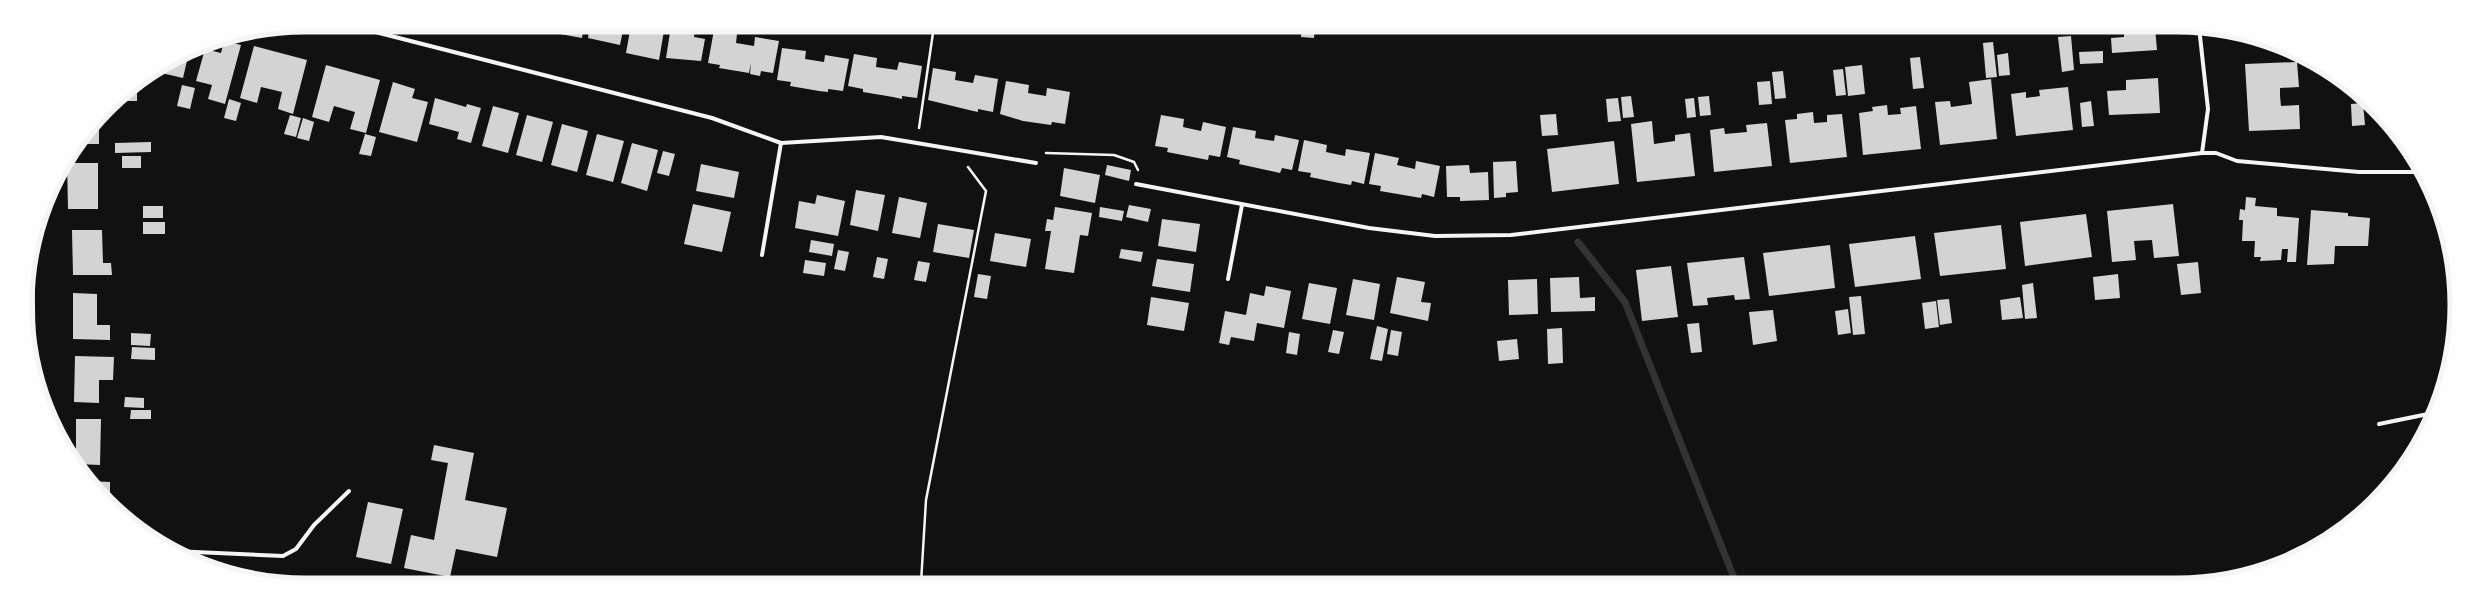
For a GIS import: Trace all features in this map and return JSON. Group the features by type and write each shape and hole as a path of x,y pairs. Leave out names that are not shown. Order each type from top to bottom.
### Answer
{"street":[{"path":"375,32 712,118 780,143 881,137 1036,163"},
{"path":"2200,33 2208,109 2202,153"},
{"path":"762,256 780,143"},
{"path":"1136,184 1369,228 1428,235 1511,235 2202,153 2216,154 2237,161 2359,172 2415,172"},
{"path":"1228,279 1242,205"},
{"path":"33,291 33,330"},
{"path":"2379,424 2427,414"},
{"path":"188,552 283,556 296,549 314,525 349,491"}],"path":[{"path":"925,133 918,129 933,32"},
{"path":"921,578 926,500 986,191 956,150"},
{"path":"1036,163 1048,152 1114,155 1134,162 1138,171 1136,184"}],"building":[{"path":"549,32 583,32 582,38"},
{"path":"589,32 623,32 620,45 588,38"},
{"path":"630,32 664,32 659,60 626,53"},
{"path":"670,32 695,32 694,37 705,39 701,61 666,58"},
{"path":"714,32 737,34 736,43 754,46 755,37 779,41 773,73 761,71 760,76 750,74 751,63 749,73 719,68 720,65 708,63"},
{"path":"1301,32 1314,32 1314,38 1301,37"},
{"path":"2124,32 2155,32 2157,50 2112,53 2111,38 2124,37"},
{"path":"2071,36 2074,70 2062,72 2058,37"},
{"path":"230,42 241,45 225,104 208,99 212,85 196,81 204,52 208,50 221,53 223,44"},
{"path":"1993,42 1997,77 1986,78 1983,43"},
{"path":"254,46 307,60 293,114 278,109 282,92 261,87 257,103 240,98"},
{"path":"782,48 806,51 805,59 824,62 825,55 849,59 843,91 828,89 828,92 819,91 790,86 791,82 777,80"},
{"path":"2103,51 2103,63 2080,64 2079,52"},
{"path":"2008,53 2010,75 1999,76 1997,55"},
{"path":"854,54 877,58 876,67 897,70 899,62 922,66 917,98 902,96 902,99 863,92 863,89 848,86"},
{"path":"1920,57 1924,88 1913,89 1910,58"},
{"path":"187,59 183,78 161,73"},
{"path":"2297,62 2299,87 2280,88 2280,96 2281,106 2299,105 2300,129 2249,131 2245,64"},
{"path":"326,65 380,80 366,133 350,129 355,112 334,106 329,122 312,117"},
{"path":"1862,65 1865,94 1848,96 1845,67"},
{"path":"933,68 956,72 955,80 973,83 975,75 998,79 993,112 978,109 978,112 928,100"},
{"path":"1843,69 1846,95 1836,96 1833,70"},
{"path":"1783,71 1786,98 1775,99 1772,72"},
{"path":"2158,78 2160,113 2109,115 2107,91 2126,90 2126,80"},
{"path":"1991,79 1997,139 1940,145 1935,102 1950,101 1951,107 1972,104 1969,82"},
{"path":"1006,81 1029,85 1028,93 1046,96 1047,88 1070,92 1065,124 1052,122 1051,125 1023,121 1000,114"},
{"path":"1770,81 1772,104 1759,105 1757,82"},
{"path":"393,82 415,89 412,98 428,102 417,142 379,132"},
{"path":"182,85 195,88 190,109 177,106"},
{"path":"2068,87 2073,130 2016,136 2011,94 2026,92 2026,98 2040,96 2039,90"},
{"path":"137,90 137,101 124,101"},
{"path":"1631,96 1634,117 1623,118 1621,97"},
{"path":"1709,96 1711,115 1700,116 1698,97"},
{"path":"435,98 466,107 467,104 481,108 471,143 457,139 459,132 429,124"},
{"path":"1618,98 1621,121 1608,122 1606,99"},
{"path":"1694,98 1696,117 1687,118 1685,99"},
{"path":"229,99 241,103 236,121 224,118"},
{"path":"2091,101 2094,126 2082,127 2080,103"},
{"path":"2360,103 2363,106 2365,125 2352,126 2351,104"},
{"path":"1887,105 1888,115 1901,114 1900,108 1916,106 1921,149 1863,155 1859,113 1873,111 1872,107"},
{"path":"493,106 519,113 508,153 482,146"},
{"path":"1813,112 1814,123 1827,122 1827,115 1842,114 1847,157 1790,163 1785,120 1797,119 1797,114"},
{"path":"1556,114 1558,135 1542,136 1540,115"},
{"path":"290,115 301,118 296,137 284,134"},
{"path":"527,115 553,122 542,162 516,155"},
{"path":"1161,115 1184,119 1183,127 1201,131 1203,122 1226,127 1220,157 1209,155 1208,160 1167,152 1168,148 1155,146"},
{"path":"303,118 314,122 309,141 297,138"},
{"path":"1652,121 1654,144 1675,141 1675,135 1690,133 1695,176 1637,182 1631,124"},
{"path":"1767,123 1772,166 1714,172 1710,130 1724,128 1725,134 1747,132 1746,125"},
{"path":"562,124 588,131 577,172 551,165"},
{"path":"99,126 99,144 84,144"},
{"path":"1233,127 1256,131 1255,138 1274,141 1275,135 1299,140 1292,170 1282,168 1280,173 1239,164 1240,160 1227,157"},
{"path":"365,134 376,137 371,156 359,154"},
{"path":"597,134 624,141 613,182 586,175"},
{"path":"1304,140 1327,145 1326,152 1345,156 1346,149 1370,153 1364,184 1352,181 1351,185 1339,183 1310,177 1311,173 1298,171"},
{"path":"1614,141 1619,184 1552,192 1547,149"},
{"path":"151,142 151,152 115,153 115,143"},
{"path":"632,143 658,150 647,191 621,183"},
{"path":"663,151 675,154 669,176 657,173"},
{"path":"1375,153 1399,158 1397,165 1415,169 1416,161 1440,166 1434,197 1422,194 1421,198 1380,191 1381,186 1369,184"},
{"path":"122,156 141,156 141,168 122,168"},
{"path":"1516,161 1518,192 1506,193 1506,197 1494,198 1493,162"},
{"path":"72,163 98,163 98,209 68,209 67,171"},
{"path":"701,164 739,172 734,198 696,191"},
{"path":"1107,165 1131,170 1129,181 1105,175"},
{"path":"1469,165 1470,173 1488,172 1489,200 1460,201 1460,197 1447,197 1446,166"},
{"path":"1064,168 1100,175 1095,203 1060,196"},
{"path":"856,190 885,195 878,231 850,225"},
{"path":"817,195 845,201 838,236 795,228 799,201 815,204"},
{"path":"899,197 927,203 920,238 892,233"},
{"path":"2246,197 2256,198 2255,206 2277,208 2277,216 2299,218 2296,262 2287,262 2288,249 2282,249 2281,260 2260,261 2261,257 2254,257 2255,241 2242,241 2243,220 2239,220 2240,209 2245,210"},
{"path":"693,204 731,212 722,252 684,244"},
{"path":"2173,204 2179,256 2154,258 2152,240 2134,241 2136,260 2112,262 2107,211"},
{"path":"1129,205 1151,209 1148,222 1126,217"},
{"path":"143,206 163,206 163,218 143,218"},
{"path":"1055,207 1092,213 1088,236 1080,235 1074,273 1045,269 1051,231 1045,231 1047,219 1053,220"},
{"path":"1100,207 1124,211 1122,221 1099,217"},
{"path":"2311,210 2348,213 2348,216 2370,218 2368,246 2335,246 2334,264 2307,265"},
{"path":"2086,214 2092,257 2025,266 2020,222"},
{"path":"1162,219 1200,224 1196,252 1158,246"},
{"path":"143,222 165,222 165,234 143,234"},
{"path":"938,224 974,230 969,258 933,252"},
{"path":"2001,225 2006,269 1940,276 1934,233"},
{"path":"72,230 102,230 103,263 111,263 112,275 73,275"},
{"path":"995,233 1031,239 1026,267 990,261"},
{"path":"1915,236 1921,279 1855,287 1849,244"},
{"path":"811,240 834,244 832,256 809,252"},
{"path":"1830,245 1835,288 1769,296 1763,253"},
{"path":"1121,249 1143,252 1141,262 1119,258"},
{"path":"838,250 849,252 845,271 834,269"},
{"path":"877,257 888,259 884,279 873,277"},
{"path":"1744,257 1750,299 1735,300 1734,295 1707,298 1708,305 1693,306 1687,263"},
{"path":"1157,259 1194,264 1190,292 1152,286"},
{"path":"805,260 826,263 824,276 803,273"},
{"path":"918,261 930,263 926,282 914,280"},
{"path":"2198,262 2201,293 2181,295 2177,264"},
{"path":"1671,266 1678,317 1642,321 1636,270"},
{"path":"978,274 991,276 987,299 974,297"},
{"path":"2118,274 2120,298 2095,300 2093,277"},
{"path":"1397,277 1425,282 1421,302 1431,303 1428,321 1390,313"},
{"path":"1579,277 1580,298 1595,297 1595,311 1551,312 1550,278"},
{"path":"1353,279 1380,284 1374,320 1346,315"},
{"path":"1537,279 1538,314 1509,315 1508,280"},
{"path":"1309,283 1337,288 1330,324 1302,319"},
{"path":"2033,283 2037,318 2025,319 2022,285"},
{"path":"1266,286 1291,291 1284,328 1257,323 1254,341 1231,337 1229,345 1219,343 1225,311 1246,315 1250,293 1264,296"},
{"path":"73,293 97,294 97,325 110,325 110,340 73,339"},
{"path":"1861,296 1865,334 1853,335 1849,297"},
{"path":"1151,297 1189,303 1184,331 1147,325"},
{"path":"2020,297 2023,318 2002,320 2000,300"},
{"path":"1949,299 1952,323 1940,325 1937,300"},
{"path":"1936,301 1939,327 1925,329 1922,303"},
{"path":"1848,309 1851,333 1838,335 1835,311"},
{"path":"1773,310 1777,341 1753,345 1749,312"},
{"path":"1699,323 1702,352 1691,353 1687,324"},
{"path":"1377,326 1388,329 1382,361 1370,359"},
{"path":"1562,328 1563,363 1548,364 1547,329"},
{"path":"1333,330 1344,332 1339,354 1328,352"},
{"path":"1391,330 1402,332 1398,356 1387,354"},
{"path":"1289,332 1300,334 1297,355 1286,353"},
{"path":"131,333 151,334 150,346 131,345"},
{"path":"1517,339 1519,359 1499,361 1497,341"},
{"path":"132,347 155,348 155,360 131,359"},
{"path":"75,356 114,357 113,380 99,380 99,403 74,402"},
{"path":"125,397 144,398 144,408 124,407"},
{"path":"131,410 151,410 151,419 130,419"},
{"path":"76,419 101,419 100,465 83,464 76,454"},
{"path":"434,445 474,453 465,500 507,508 497,557 456,549 450,577 404,568 411,535 434,540 448,463 431,460"},
{"path":"97,481 110,482 110,493 107,493"},
{"path":"368,502 403,509 391,564 356,557"}],"waterway":[{"path":"1578,242 1625,302 1734,578"}]}
